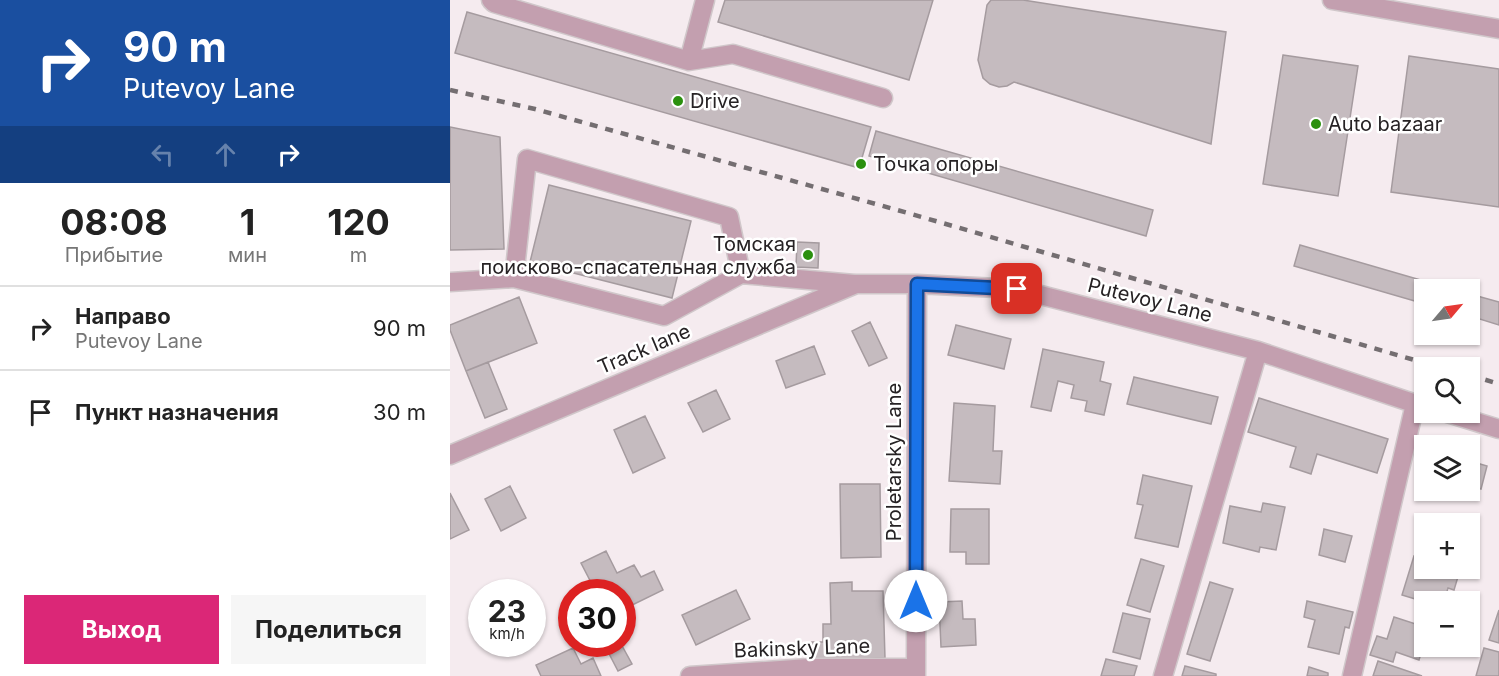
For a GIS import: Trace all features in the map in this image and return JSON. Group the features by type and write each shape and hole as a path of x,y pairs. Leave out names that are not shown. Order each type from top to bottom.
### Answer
{"street":[{"path":"491,0 494,3 689,61 733,54 883,98"},
{"path":"689,61 705,0"},
{"path":"1332,0 1414,6 1499,28"},
{"path":"450,282 514,278 664,316 741,274 729,217 527,159 514,278"},
{"name":"Putevoy Lane","path":"741,274 856,284 917,284 1017,289 1258,351 1414,403"},
{"name":"Track lane","path":"450,455 856,284"},
{"name":"Proletarsky Lane","path":"916,672 917,284"},
{"path":"1163,676 1258,351"},
{"path":"1352,676 1415,423"},
{"path":"1480,423 1499,429"},
{"name":"Bakinsky Lane","path":"690,676 809,668 916,672"}],"building":[{"path":"725,0 933,0 909,80 718,22"},
{"path":"991,0 1023,0 1226,32 1211,144 1014,82 999,87 990,84 983,78 978,60 987,5"},
{"path":"467,12 871,127 859,168 455,53"},
{"path":"1283,55 1358,66 1338,196 1263,184"},
{"path":"1409,56 1499,69 1499,207 1391,192"},
{"path":"450,127 500,137 504,249 450,250"},
{"path":"876,131 1153,210 1146,236 869,156"},
{"path":"549,185 691,221 672,298 530,262"},
{"name":"Томская поисково-спасательная служба","path":"797,242 819,243 818,268 796,267"},
{"path":"1300,245 1417,279 1414,279 1414,301 1294,266"},
{"path":"519,297 537,343 466,371 450,325"},
{"path":"1480,297 1499,302 1499,325 1480,319"},
{"path":"870,322 887,358 869,366 852,331"},
{"path":"956,325 1011,339 1004,369 948,355"},
{"path":"814,346 825,374 786,388 776,361"},
{"path":"1043,349 1104,362 1100,381 1111,384 1104,415 1085,411 1087,401 1071,398 1074,385 1058,381 1051,411 1031,407"},
{"path":"488,362 507,409 485,418 466,371"},
{"path":"1134,377 1218,397 1211,424 1127,404"},
{"path":"716,390 730,419 703,432 688,403"},
{"path":"1259,398 1388,439 1377,473 1317,454 1311,474 1290,467 1296,447 1248,432"},
{"path":"954,403 995,406 993,451 1002,451 1000,484 949,481"},
{"path":"645,416 665,458 633,473 614,430"},
{"path":"1480,464 1487,466 1480,489"},
{"path":"1143,475 1192,486 1178,547 1135,538 1143,505 1137,504"},
{"path":"840,484 880,484 881,557 841,558"},
{"path":"510,486 526,518 501,531 485,499"},
{"path":"450,493 469,530 450,539"},
{"path":"1263,503 1285,507 1276,550 1260,547 1259,552 1223,543 1230,506 1261,512"},
{"path":"951,509 989,509 989,564 966,564 966,552 950,552"},
{"path":"1324,529 1352,536 1345,562 1319,555"},
{"path":"606,551 617,573 634,565 641,577 654,571 663,590 636,603 636,579 589,579 581,563"},
{"path":"1414,556 1414,579 1457,579 1454,590 1448,588 1447,591 1414,591 1414,599 1402,595"},
{"path":"1141,559 1164,566 1150,612 1127,605"},
{"path":"852,582 852,591 883,591 885,658 812,660 812,642 823,642 823,624 831,624 830,583"},
{"path":"1210,582 1233,589 1210,661 1187,654"},
{"path":"736,590 750,619 696,645 682,615"},
{"path":"962,601 963,619 975,619 976,645 941,647 939,602"},
{"path":"1307,601 1353,612 1349,628 1345,627 1339,654 1308,647 1315,620 1304,617"},
{"path":"1499,610 1499,643 1489,640"},
{"path":"1123,613 1150,619 1140,659 1113,652"},
{"path":"1394,617 1414,623 1414,657 1420,657 1419,660 1396,652 1393,662 1370,655 1377,636 1387,639"},
{"path":"1484,648 1499,652 1499,676 1476,676"},
{"path":"558,655 558,657 578,657 581,664 593,658 601,676 541,676 536,665"},
{"path":"611,657 628,657 632,664 618,671"},
{"path":"1106,659 1137,666 1134,676 1101,676"},
{"path":"1378,661 1422,676 1373,676"},
{"path":"1185,666 1216,674 1216,676 1182,676"},
{"path":"1309,667 1328,673 1328,676 1307,676"}],"railway":[{"path":"450,90 535,109 908,213 1414,360"},
{"path":"1480,378 1499,384"}],"place":[{"name":"Drive","path":"678,101"},
{"name":"Auto bazaar","path":"1316,124"},
{"name":"Точка опоры","path":"861,164"},
{"name":"Томская поисково-спасательная служба","path":"808,255"}],"route":[{"path":"916,601 917,284 1017,289"}]}
